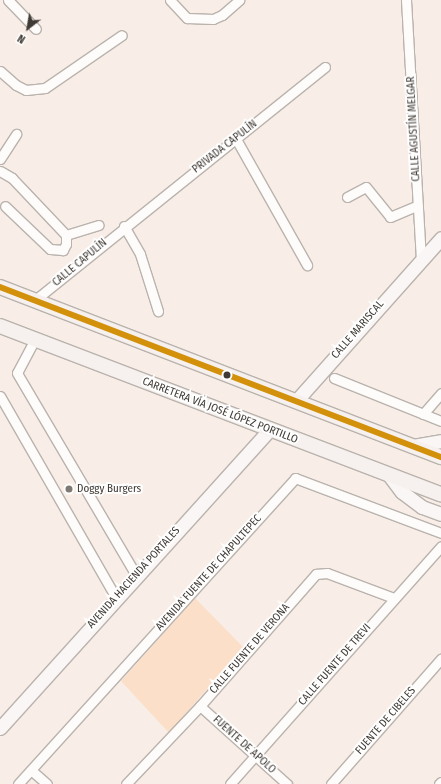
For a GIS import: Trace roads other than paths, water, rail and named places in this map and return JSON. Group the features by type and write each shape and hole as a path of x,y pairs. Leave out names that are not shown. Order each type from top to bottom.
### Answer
{"main road":[{"name":"CALLE MARISCAL","path":"296,401 420,259 441,238"},
{"path":"0,287 441,457"},
{"name":"CARRETERA VÍA JOSÉ LÓPEZ PORTILLO","path":"0,326 269,430 441,494"},
{"name":"AVENIDA HACIENDA PORTALES","path":"0,728 136,575 269,430"},
{"path":"414,446 441,440"},
{"path":"389,475 402,492 422,507 441,514"}],"street":[{"path":"170,0 187,18 213,19 222,15 239,0"},
{"name":"CALLE AGUSTÍN MELGAR","path":"406,0 420,259"},
{"path":"11,1 36,29"},
{"path":"0,71 12,82 26,90 45,88 122,35"},
{"name":"PRIVADA CAPULÍN","path":"124,226 236,140 324,66"},
{"path":"0,159 16,134"},
{"path":"236,140 307,265"},
{"path":"0,171 12,178 66,235 66,244 63,250 50,249 5,206"},
{"path":"347,197 366,186 390,218 418,205"},
{"path":"66,235 99,225"},
{"path":"124,226 140,254 158,310"},
{"name":"CALLE CAPULÍN","path":"35,300 124,226"},
{"path":"35,339 17,373 136,575"},
{"path":"334,378 441,421"},
{"path":"423,414 441,393"},
{"path":"0,396 116,598"},
{"name":"AVENIDA FUENTE DE CHAPULTEPEC","path":"18,784 295,478 441,533"},
{"name":"CALLE FUENTE DE TREVI","path":"230,784 441,546"},
{"name":"CALLE FUENTE DE VERONA","path":"126,784 200,706 316,574 327,573 394,598"},
{"name":"FUENTE DE CIBELES","path":"331,784 441,659"},
{"name":"FUENTE DE APOLO","path":"200,706 256,754 287,784"},
{"path":"30,770 46,784"}],"place":[{"name":"Doggy Burgers","path":"69,489"}]}
